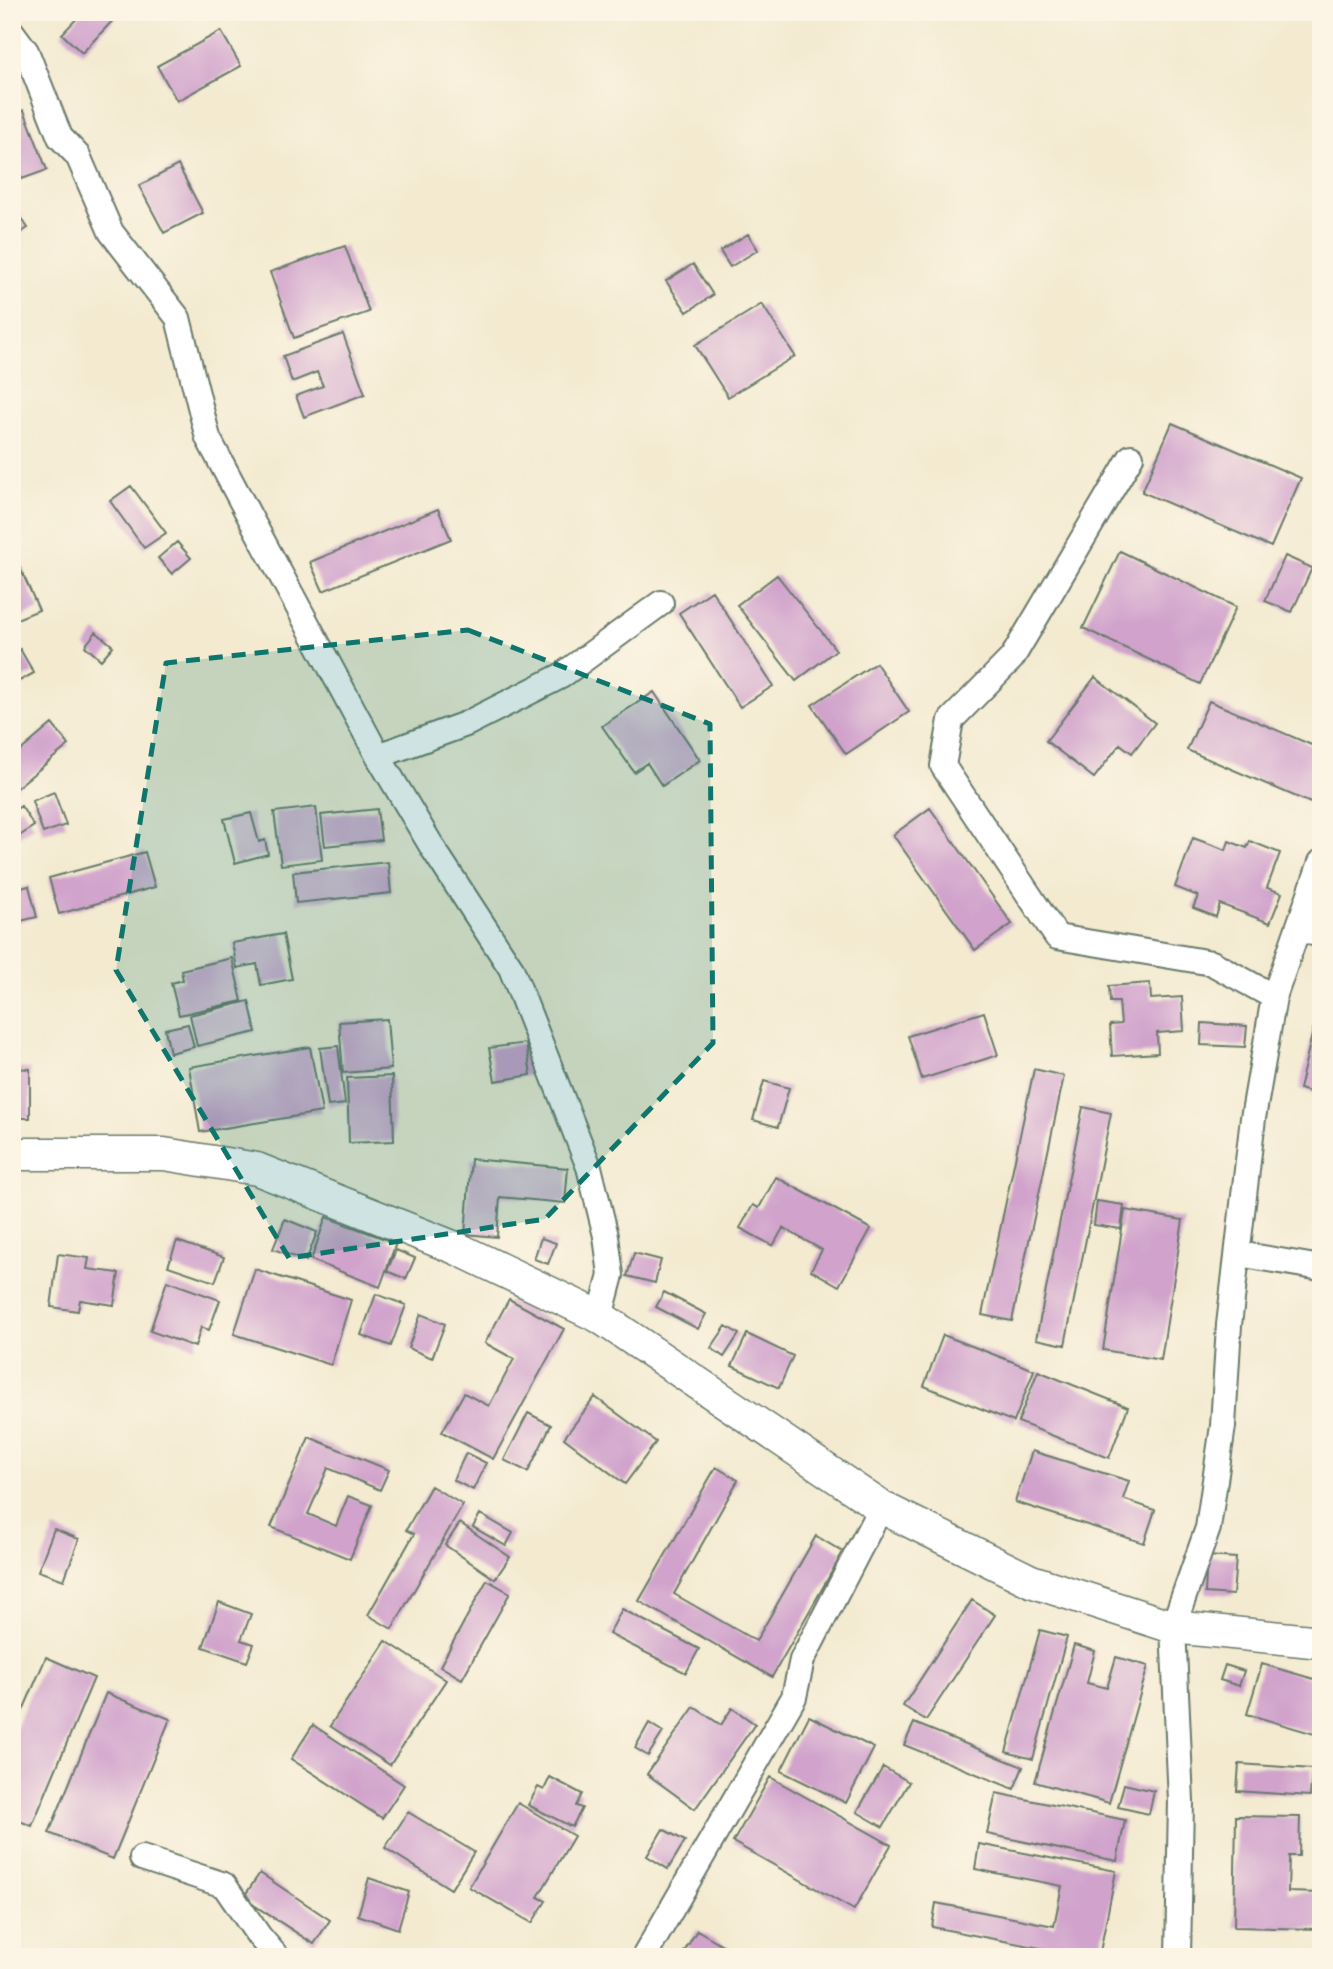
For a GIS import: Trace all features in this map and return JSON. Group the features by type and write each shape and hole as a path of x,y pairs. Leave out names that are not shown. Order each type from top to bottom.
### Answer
{"street":[{"path":"12,32 26,51 60,136 78,156 111,232 178,318 208,438 378,756 434,850 511,968 589,1167 606,1236 611,1275 600,1317"},
{"path":"1131,457 1012,658 951,720 943,766 1057,937 1212,963 1274,998"},
{"path":"378,756 466,724 562,676 661,603"},
{"path":"1178,1957 1181,1801 1173,1627 1208,1528 1223,1426 1230,1325 1253,1118 1274,998 1309,932 1321,862"},
{"path":"12,1154 164,1154 257,1169 458,1249 600,1317 881,1507 1031,1581 1173,1627 1321,1642"},
{"path":"1239,1254 1321,1268"},
{"path":"644,1957 794,1697 802,1660 881,1507"},
{"path":"142,1858 224,1885 277,1957"}],"highlighted area":[{"path":"468,630 710,724 713,1043 545,1219 289,1258 116,970 166,663"}],"building":[{"path":"83,12 113,12 117,16 82,53 62,34"},
{"path":"221,31 241,66 177,101 157,66"},
{"path":"24,110 47,170 22,179 12,154 12,114"},
{"path":"178,165 203,213 164,233 139,186"},
{"path":"17,212 28,228 12,238 12,215"},
{"path":"748,234 758,250 730,267 720,251"},
{"path":"345,246 369,312 294,338 270,272"},
{"path":"693,264 713,295 687,312 666,281"},
{"path":"762,304 795,356 728,397 695,345"},
{"path":"343,334 365,394 304,417 296,396 323,386 317,372 292,382 283,356"},
{"path":"1172,423 1301,478 1271,547 1142,492"},
{"path":"131,486 166,533 144,548 110,501"},
{"path":"438,509 451,539 323,591 310,562"},
{"path":"177,542 191,558 172,574 158,558"},
{"path":"1120,551 1236,607 1200,684 1083,628"},
{"path":"1285,556 1312,568 1292,612 1265,601"},
{"path":"17,561 39,610 12,621 12,562"},
{"path":"777,575 836,650 796,681 737,605"},
{"path":"712,591 773,686 740,707 679,613"},
{"path":"96,632 113,646 101,660 85,646"},
{"path":"20,649 34,673 12,685 12,654"},
{"path":"876,663 909,712 846,754 812,705"},
{"path":"1095,677 1155,723 1132,753 1120,744 1094,778 1046,741"},
{"path":"654,692 700,760 662,786 647,763 634,772 602,726"},
{"path":"1209,701 1321,749 1320,807 1187,750"},
{"path":"52,724 69,745 15,789 12,787 12,758"},
{"path":"54,792 66,825 43,833 32,801"},
{"path":"21,806 34,826 12,841 12,812"},
{"path":"316,807 322,860 281,865 274,812"},
{"path":"930,808 1012,924 975,950 893,835"},
{"path":"377,809 381,840 325,846 321,815"},
{"path":"251,813 259,842 265,840 268,854 235,863 224,819"},
{"path":"1193,838 1226,850 1229,841 1247,848 1250,841 1280,853 1267,888 1282,893 1270,923 1220,904 1216,917 1193,908 1198,896 1175,887"},
{"path":"145,852 155,887 59,914 49,878"},
{"path":"388,862 391,893 296,903 293,872"},
{"path":"29,886 37,917 12,923 12,890"},
{"path":"283,934 292,979 261,985 257,964 237,968 232,943"},
{"path":"232,958 242,1001 179,1015 171,983 183,980 181,970"},
{"path":"1150,983 1151,999 1182,997 1184,1031 1157,1033 1158,1053 1112,1056 1110,1025 1121,1024 1119,1002 1110,1002 1109,986"},
{"path":"249,1001 256,1032 197,1046 190,1015"},
{"path":"984,1012 998,1055 922,1079 908,1036"},
{"path":"1317,1014 1321,1015 1321,1095 1299,1089"},
{"path":"387,1019 391,1069 343,1073 339,1022"},
{"path":"1202,1023 1247,1026 1245,1047 1201,1045"},
{"path":"188,1024 194,1047 170,1053 165,1029"},
{"path":"526,1043 531,1075 495,1081 489,1048"},
{"path":"338,1046 345,1104 328,1106 320,1048"},
{"path":"310,1047 322,1112 200,1132 189,1067"},
{"path":"12,1068 30,1069 30,1118 12,1118"},
{"path":"1034,1069 1064,1076 1012,1321 982,1315"},
{"path":"392,1076 394,1141 349,1143 347,1078"},
{"path":"764,1081 789,1088 778,1127 753,1120"},
{"path":"1083,1107 1111,1113 1065,1345 1036,1339"},
{"path":"471,1159 568,1168 565,1203 500,1197 497,1237 465,1234"},
{"path":"776,1177 871,1229 839,1286 811,1270 822,1250 783,1228 773,1246 740,1228 753,1205 759,1208"},
{"path":"1097,1201 1124,1205 1121,1229 1094,1225"},
{"path":"1125,1210 1183,1220 1161,1360 1103,1350"},
{"path":"326,1217 396,1243 380,1287 311,1260"},
{"path":"285,1219 317,1232 306,1261 273,1249"},
{"path":"541,1238 556,1243 548,1264 534,1259"},
{"path":"177,1241 224,1257 215,1282 168,1266"},
{"path":"396,1250 415,1258 406,1279 387,1271"},
{"path":"634,1253 661,1260 655,1283 627,1276"},
{"path":"58,1254 89,1258 87,1269 119,1273 114,1305 80,1300 78,1311 51,1307"},
{"path":"255,1269 351,1300 331,1365 234,1334"},
{"path":"167,1281 220,1300 209,1330 201,1327 195,1347 150,1331"},
{"path":"664,1292 706,1314 698,1329 656,1307"},
{"path":"376,1294 406,1305 391,1346 361,1335"},
{"path":"509,1299 564,1329 493,1459 442,1432 464,1393 489,1406 514,1359 485,1343"},
{"path":"421,1314 445,1324 432,1358 408,1348"},
{"path":"726,1326 739,1334 724,1357 711,1348"},
{"path":"747,1334 793,1356 779,1388 732,1366"},
{"path":"943,1335 1034,1370 1014,1422 924,1386"},
{"path":"1038,1371 1128,1407 1109,1458 1018,1422"},
{"path":"595,1397 656,1442 625,1484 564,1438"},
{"path":"528,1413 551,1425 528,1472 504,1460"},
{"path":"309,1437 389,1470 380,1490 328,1468 308,1514 336,1526 348,1496 372,1505 350,1559 271,1527"},
{"path":"1032,1451 1129,1481 1123,1499 1155,1510 1144,1543 1015,1502"},
{"path":"466,1453 486,1463 473,1490 453,1480"},
{"path":"716,1467 738,1480 674,1594 756,1641 816,1536 843,1552 772,1677 639,1601"},
{"path":"431,1486 463,1505 392,1629 368,1615 414,1534 406,1530"},
{"path":"480,1514 513,1533 506,1546 473,1527"},
{"path":"460,1523 510,1557 495,1579 445,1545"},
{"path":"54,1529 79,1539 64,1580 38,1571"},
{"path":"1207,1556 1236,1558 1233,1595 1205,1593"},
{"path":"487,1580 510,1593 462,1679 440,1666"},
{"path":"972,1600 995,1615 926,1720 903,1706"},
{"path":"219,1602 251,1614 241,1640 254,1644 247,1662 203,1647"},
{"path":"622,1609 699,1649 686,1673 609,1634"},
{"path":"1040,1630 1067,1637 1033,1759 1006,1752"},
{"path":"386,1641 446,1680 390,1765 330,1726"},
{"path":"1074,1645 1095,1651 1087,1683 1107,1688 1116,1657 1148,1666 1109,1803 1035,1782"},
{"path":"46,1657 94,1678 32,1826 12,1818 12,1736"},
{"path":"1262,1664 1321,1681 1321,1736 1247,1714"},
{"path":"1225,1665 1244,1671 1239,1686 1220,1680"},
{"path":"106,1693 170,1719 113,1859 49,1833"},
{"path":"694,1707 721,1725 732,1708 755,1724 695,1809 647,1774"},
{"path":"809,1716 874,1748 846,1803 781,1771"},
{"path":"649,1723 663,1732 648,1756 635,1748"},
{"path":"914,1723 1023,1767 1014,1789 904,1745"},
{"path":"313,1725 404,1785 382,1818 291,1759"},
{"path":"1239,1764 1312,1769 1310,1796 1237,1791"},
{"path":"883,1767 909,1782 883,1827 857,1812"},
{"path":"550,1777 582,1794 576,1806 582,1808 572,1827 528,1805 538,1787 544,1790"},
{"path":"770,1777 891,1845 854,1910 733,1842"},
{"path":"1124,1784 1154,1791 1149,1814 1118,1807"},
{"path":"996,1793 1125,1820 1117,1861 987,1834"},
{"path":"518,1803 574,1836 538,1897 546,1901 532,1923 469,1887"},
{"path":"408,1812 474,1852 451,1889 385,1848"},
{"path":"1236,1816 1300,1817 1299,1856 1289,1856 1288,1892 1321,1893 1321,1929 1234,1927"},
{"path":"663,1829 685,1841 668,1869 647,1856"},
{"path":"979,1844 1116,1871 1099,1957 1086,1957 932,1927 936,1903 1054,1926 1062,1886 975,1869"},
{"path":"260,1873 330,1920 314,1944 243,1898"},
{"path":"369,1878 409,1892 398,1929 358,1915"},
{"path":"697,1930 743,1957 681,1957"}]}
